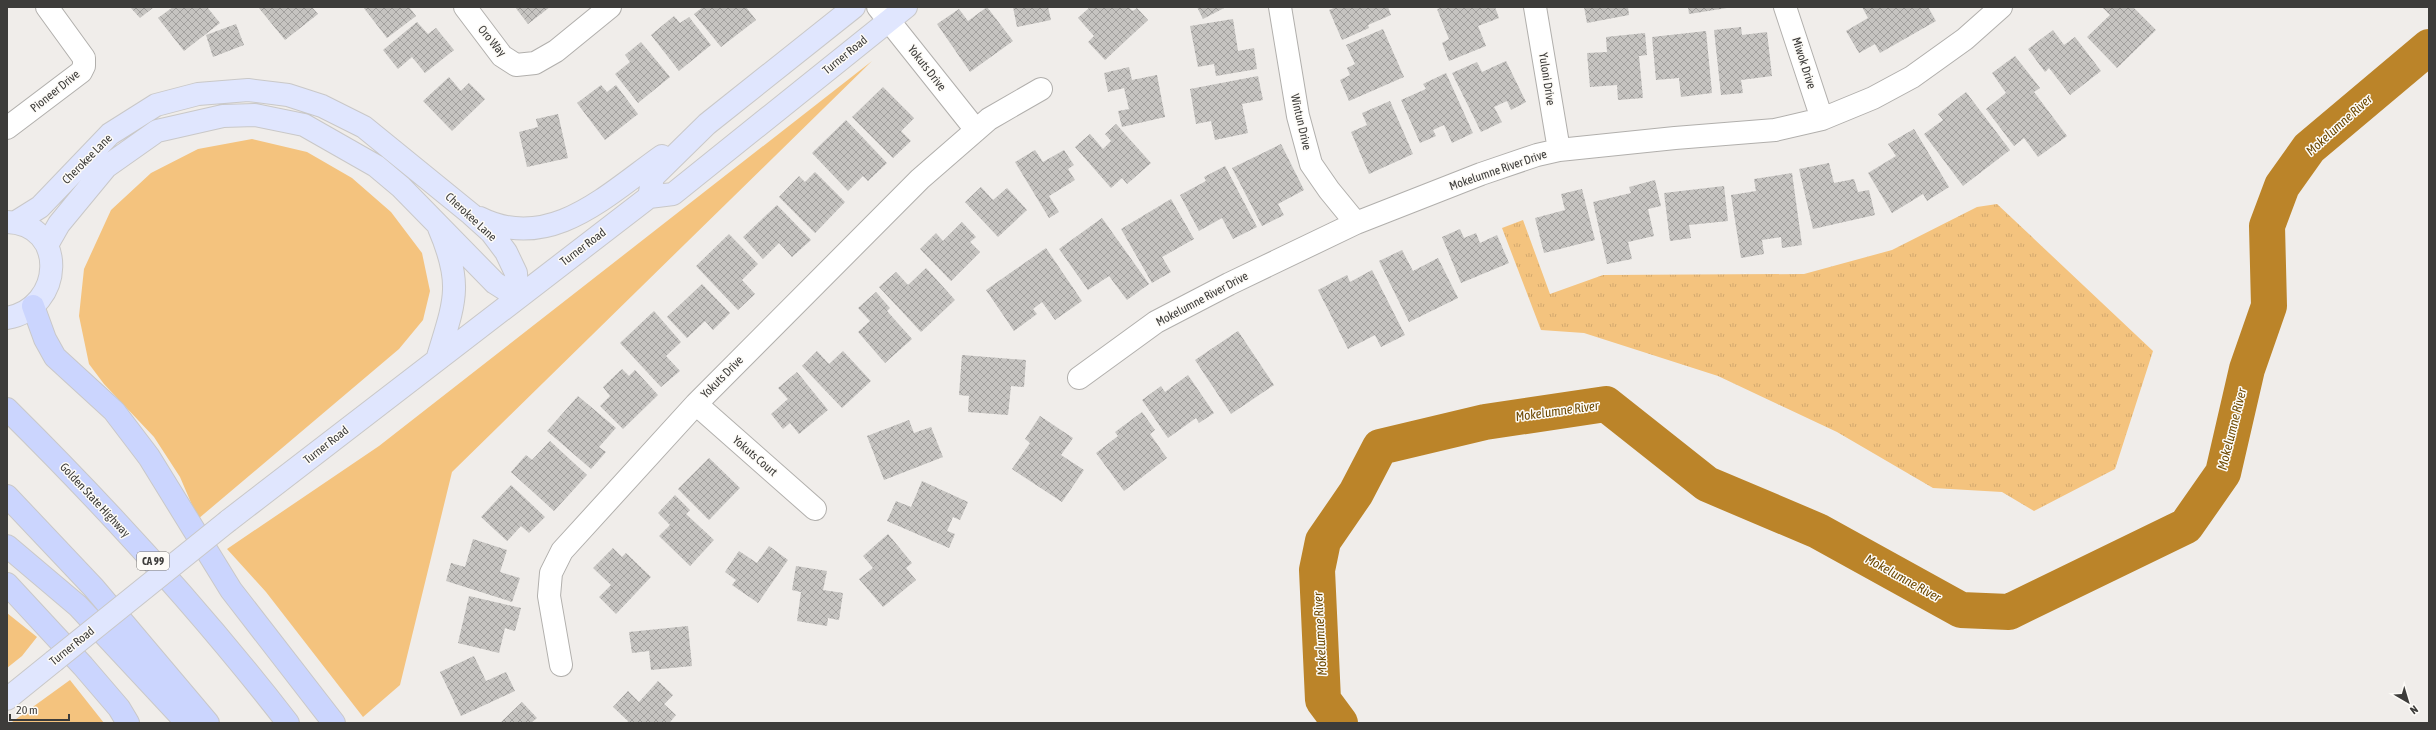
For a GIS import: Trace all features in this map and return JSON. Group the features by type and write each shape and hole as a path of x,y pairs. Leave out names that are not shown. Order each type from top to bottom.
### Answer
{"highway":[{"path":"33,306 45,339 56,357 114,411 127,428 149,457 231,590 334,723"},
{"name":"Golden State Highway","path":"7,409 149,556 254,679 288,723"},
{"path":"7,496 94,588 208,723"},
{"path":"7,546 78,606 187,723"},
{"path":"7,584 83,666 119,708 128,723"}],"main road":[{"path":"471,214 508,229 528,230 549,227 587,209 708,124 854,7"},
{"name":"Turner Road","path":"7,699 228,521 649,197 673,194 883,14 906,7"},
{"name":"Cherokee Lane","path":"12,222 40,207 110,134 156,105 198,94 248,90 288,95 322,106 364,126 471,214 491,232 506,252 516,273 518,297"},
{"name":"Cherokee Lane","path":"47,245 59,224 106,167 132,147 157,131 223,116 255,115 304,125 376,166 401,187 495,283 518,297"},
{"path":"649,197 653,177 708,124"},
{"name":"Cherokee Lane","path":"7,318 21,315 33,306 44,294 52,275 52,259 47,245 35,231 12,222"},
{"path":"436,222 448,250 453,269 455,299 437,360"}],"street":[{"name":"Pioneer Drive","path":"7,128 81,72 84,66 84,58 47,7"},
{"name":"Oro Way","path":"465,7 502,56 516,65 535,63 556,51 610,7"},
{"name":"Wintun Drive","path":"1280,7 1298,116 1311,164 1329,190 1356,223"},
{"name":"Yuloni Drive","path":"1535,7 1559,150"},
{"name":"Miwok Drive","path":"1785,7 1822,119"},
{"name":"Mokelumne River Drive","path":"1079,378 1156,322 1229,284 1356,223 1481,174 1537,155 1559,150 1675,138 1775,130 1822,119 1873,98 1912,77 1965,39 2001,7"},
{"name":"Yokuts Drive","path":"883,14 976,130"},
{"name":"Yokuts Drive","path":"561,665 549,596 551,573 562,551 696,404 920,179 990,119 1041,89"},
{"name":"Yokuts Court","path":"696,404 815,509"}],"green space":[{"path":"872,61 452,472 400,685 363,717 266,592 227,549 379,446"},
{"path":"252,139 307,152 352,178 391,212 422,253 430,291 423,320 399,349 198,519 180,477 154,437 104,384 89,364 79,316 84,269 111,210 151,173 198,149"},
{"path":"1997,204 2153,351 2115,469 2034,511 2002,492 1933,488 1837,432 1718,376 1584,333 1541,330 1502,228 1523,220 1550,294 1603,275 1804,274 1892,250 1977,207"},
{"path":"7,613 37,637 22,656 7,668"},
{"path":"70,680 104,723 10,723 12,722"}],"building":[{"path":"130,7 154,7 140,18"},
{"path":"173,7 207,7 220,23 184,51 158,18"},
{"path":"258,7 312,7 318,14 285,40"},
{"path":"363,7 409,7 416,16 387,38"},
{"path":"515,7 550,7 528,24"},
{"path":"703,7 746,7 756,20 721,47 694,14"},
{"path":"987,7 1013,41 970,72 937,24 959,9 968,21"},
{"path":"1013,7 1048,7 1051,20 1017,27"},
{"path":"1090,7 1128,7 1133,11 1137,8 1148,20 1105,60 1088,42 1094,36 1078,18"},
{"path":"1197,7 1226,7 1203,19"},
{"path":"1336,7 1388,7 1391,15 1368,25 1369,28 1342,40 1329,10"},
{"path":"1443,7 1495,7 1499,18 1478,26 1486,46 1449,61 1442,43 1449,39 1437,9"},
{"path":"1584,7 1628,7 1629,15 1587,23"},
{"path":"1688,7 1727,7 1727,8 1689,14"},
{"path":"1862,7 1928,7 1936,21 1880,53 1875,44 1859,53 1846,31 1868,18"},
{"path":"2102,7 2133,7 2156,30 2117,68 2087,37 2110,15"},
{"path":"674,16 680,23 689,17 711,45 679,71 651,35"},
{"path":"1233,19 1238,51 1254,48 1257,69 1216,76 1214,64 1198,67 1190,26"},
{"path":"417,22 428,34 436,28 454,50 425,73 412,57 398,69 383,50"},
{"path":"236,24 244,45 213,57 206,35"},
{"path":"1741,27 1742,35 1767,32 1772,76 1741,80 1743,93 1721,95 1714,30"},
{"path":"1383,29 1404,77 1349,101 1340,80 1350,75 1347,68 1355,64 1346,45"},
{"path":"2053,30 2064,45 2075,37 2101,71 2070,95 2049,68 2045,72 2028,49"},
{"path":"1706,31 1712,93 1681,97 1679,78 1656,80 1652,37"},
{"path":"1645,33 1647,55 1639,56 1643,98 1618,100 1617,85 1590,87 1587,53 1607,52 1606,37"},
{"path":"641,42 670,77 638,103 615,74 630,62 625,55"},
{"path":"2015,56 2040,88 2034,92 2067,136 2038,157 2024,138 2014,146 1986,109 2006,93 1992,73"},
{"path":"1506,61 1526,102 1511,110 1507,101 1494,107 1502,122 1481,132 1452,73 1477,62 1482,72"},
{"path":"1129,67 1132,80 1157,75 1165,117 1122,127 1118,111 1129,109 1124,88 1108,92 1104,73"},
{"path":"1446,73 1473,133 1452,143 1444,125 1433,130 1436,136 1420,143 1401,100 1426,89 1423,84"},
{"path":"1258,76 1263,100 1242,104 1248,133 1215,140 1211,121 1196,124 1190,89"},
{"path":"449,77 461,91 469,83 485,99 452,131 423,101"},
{"path":"601,85 607,92 616,85 638,114 605,140 577,103"},
{"path":"883,87 914,118 901,131 911,141 893,158 852,117"},
{"path":"1966,92 2010,150 1963,186 1924,134 1943,120 1938,114"},
{"path":"1390,101 1413,154 1369,174 1351,132 1367,125 1362,113"},
{"path":"558,114 568,158 527,167 519,132 538,127 536,119"},
{"path":"846,120 887,163 868,181 863,176 848,191 812,153"},
{"path":"1116,124 1151,163 1127,184 1122,178 1111,188 1075,147 1090,134 1103,149 1111,141 1105,134"},
{"path":"1914,129 1949,187 1927,201 1923,194 1892,213 1868,173 1896,156 1888,144"},
{"path":"1281,144 1304,190 1278,204 1284,215 1262,226 1232,168"},
{"path":"1035,150 1043,162 1064,150 1074,165 1068,169 1075,180 1049,196 1059,212 1049,218 1015,162"},
{"path":"1829,163 1834,183 1854,179 1858,192 1869,190 1875,215 1813,229 1799,169"},
{"path":"1225,166 1257,227 1233,239 1222,218 1199,231 1180,195 1206,181 1204,177"},
{"path":"815,172 845,202 815,233 779,197 799,176 805,182"},
{"path":"1792,173 1802,245 1782,248 1781,237 1762,240 1764,254 1741,258 1731,195 1756,191 1754,179"},
{"path":"1655,180 1661,206 1648,209 1654,236 1628,242 1632,259 1607,264 1593,202 1631,193 1629,187"},
{"path":"1724,186 1728,221 1689,225 1691,238 1670,241 1664,193"},
{"path":"981,187 993,200 1007,188 1027,210 998,237 965,202"},
{"path":"1582,189 1595,240 1544,253 1535,218 1565,210 1561,194"},
{"path":"1171,199 1194,239 1162,257 1171,272 1152,283 1121,229"},
{"path":"777,205 811,240 792,257 779,243 763,259 743,237"},
{"path":"1102,218 1149,284 1127,300 1109,276 1088,290 1059,249"},
{"path":"962,222 976,237 970,242 980,252 951,281 920,249 936,233 943,241"},
{"path":"1460,229 1464,238 1476,233 1480,243 1497,235 1509,263 1461,283 1442,237"},
{"path":"729,234 758,264 742,280 755,294 738,310 696,266"},
{"path":"1046,248 1082,301 1055,320 1042,302 1033,309 1037,314 1014,331 986,290"},
{"path":"1402,250 1413,271 1438,258 1458,298 1409,322 1379,261"},
{"path":"926,268 955,300 921,332 879,287 896,272 908,285"},
{"path":"1372,270 1405,335 1381,347 1375,335 1348,349 1318,290 1347,275 1350,282"},
{"path":"702,284 730,313 713,330 705,321 687,338 667,317"},
{"path":"876,292 890,308 887,311 912,339 885,363 858,332 870,321 858,308"},
{"path":"654,311 681,342 666,356 680,371 661,387 620,343"},
{"path":"1238,331 1274,385 1231,414 1195,360"},
{"path":"817,351 829,364 843,351 871,381 842,408 802,366"},
{"path":"962,355 1026,360 1024,387 1011,386 1008,415 968,412 969,396 959,395"},
{"path":"622,369 629,376 635,370 658,395 623,429 600,406 610,396 603,387"},
{"path":"797,372 828,410 799,434 790,423 783,429 771,414 788,399 778,388"},
{"path":"1188,375 1214,413 1199,423 1196,418 1168,438 1142,400 1161,386 1165,392"},
{"path":"578,396 616,428 599,447 606,452 591,469 547,431"},
{"path":"1142,412 1155,430 1150,434 1167,458 1124,491 1096,453 1118,436 1115,432"},
{"path":"1040,416 1073,438 1061,455 1084,470 1062,502 1012,469 1030,443 1025,439"},
{"path":"909,420 914,433 931,427 943,457 884,480 867,436"},
{"path":"550,441 587,475 554,511 511,472 526,455 532,460"},
{"path":"709,458 740,488 709,520 678,489"},
{"path":"922,481 968,502 960,520 953,517 947,531 955,534 949,548 887,521 896,501 911,507"},
{"path":"511,485 545,517 529,533 521,526 507,541 481,517"},
{"path":"675,495 690,510 686,514 714,540 690,566 659,536 670,525 658,513"},
{"path":"888,534 912,563 906,568 916,580 883,607 859,579 873,568 863,556"},
{"path":"473,539 507,550 500,572 520,578 512,602 446,581 451,563 465,567"},
{"path":"769,546 788,560 758,603 732,585 736,580 725,572 739,551 757,563"},
{"path":"613,548 622,557 626,553 651,577 616,614 599,597 611,585 593,568"},
{"path":"796,566 827,571 823,590 843,593 839,620 828,618 827,626 797,621 801,592 792,590"},
{"path":"469,596 521,608 515,631 505,628 499,653 458,643"},
{"path":"688,626 692,666 651,670 649,651 632,653 629,632"},
{"path":"474,656 486,681 506,672 515,691 461,716 440,672"},
{"path":"658,681 673,695 664,704 676,715 669,723 627,723 628,721 613,707 628,691 639,702"},
{"path":"522,702 537,718 531,723 500,723"}],"waterway":[{"name":"Mokelumne River","path":"1340,723 1323,700 1317,570 1323,541 1356,493 1380,447 1485,422 1606,404 1707,484 1818,531 1961,610 2009,612 2186,526 2223,473 2247,369 2269,306 2267,226 2282,186 2309,148 2429,47"}]}
